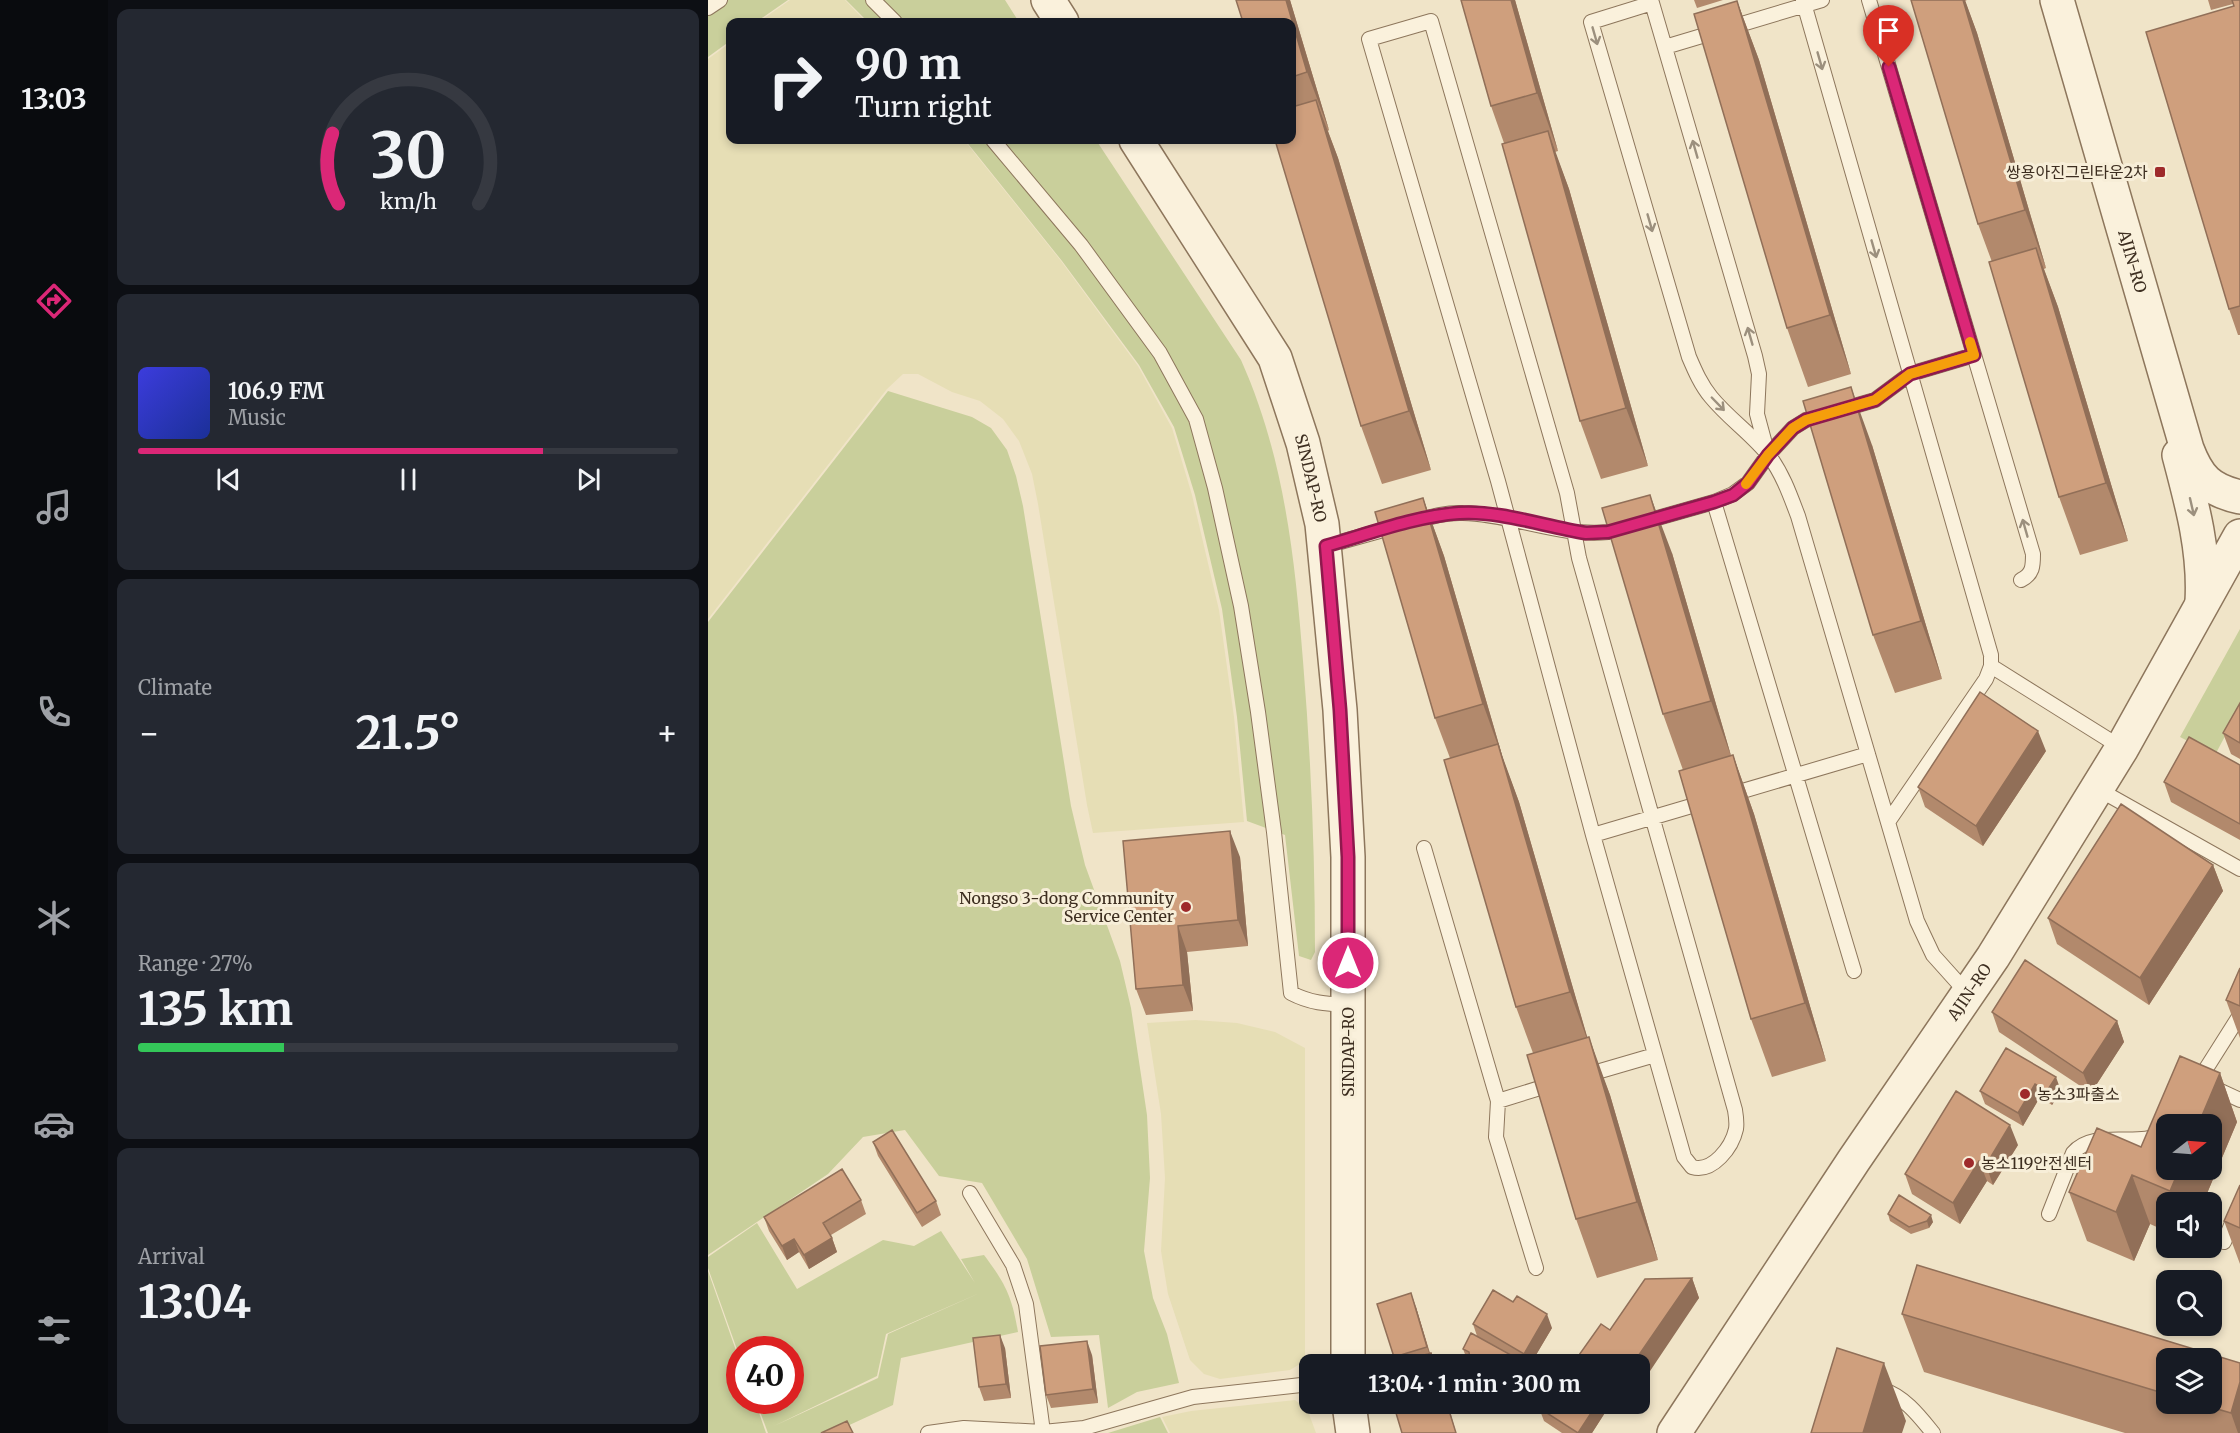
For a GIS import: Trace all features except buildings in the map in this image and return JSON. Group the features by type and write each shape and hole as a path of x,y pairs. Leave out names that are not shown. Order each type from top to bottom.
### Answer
{"street":[{"path":"1047,0 1059,18"},
{"name":"AJIN-RO","path":"2057,0 2194,468 2204,481 2215,489 2240,498"},
{"name":"SINDAP-RO","path":"1139,144 1275,358 1303,443 1326,546 1340,710 1348,857 1348,1354"},
{"path":"2164,368 2170,416 2199,538 2202,563 2202,602"},
{"name":"AJIN-RO","path":"1674,1433 1854,1160 1968,994 2122,748 2240,536"},
{"path":"1350,1414 1353,1433"}],"lane":[{"path":"708,8 720,0"},
{"path":"873,0 891,18"},
{"path":"1665,46 1803,3 1822,0"},
{"path":"1869,0 2033,554 2031,572 2028,577 2021,580"},
{"path":"1768,455 1757,414 1759,374 1755,356 1652,3 1591,22 1693,367 1711,397 1768,455 1780,473 1798,516 1924,939 1933,955 1968,994"},
{"path":"1803,3 1991,655 1991,666 1986,679 1888,822"},
{"path":"1431,21 1567,493 1574,532 1579,558 1735,1110 1737,1123 1735,1132 1718,1160 1710,1166 1697,1169 1692,1167 1684,1157 1507,518 1369,39 1431,21"},
{"path":"996,144 1081,245 1153,344 1196,420 1215,488 1241,606 1272,821 1291,993 1305,1001 1348,1005"},
{"path":"1326,546 1436,516 1461,513 1507,518 1574,532 1608,532 1714,502 1733,495 1748,483 1768,455 1793,428 1806,420 1875,400 1910,374 1974,355"},
{"path":"1714,502 1854,971"},
{"path":"1991,666 2122,748"},
{"path":"1593,835 1868,754"},
{"path":"2097,788 2240,869"},
{"path":"1424,848 1498,1101 1496,1137 1536,1268"},
{"path":"2187,1099 2240,1015"},
{"path":"1498,1101 1655,1055"},
{"path":"2198,1081 2240,1100"},
{"path":"2049,1214 2073,1153 2079,1147 2098,1141 2156,1135"},
{"path":"970,1192 1013,1265 1026,1304 1042,1432"},
{"path":"2224,1242 2240,1204"},
{"path":"928,1433 964,1428 1042,1432 1085,1431 1193,1397 1299,1385"},
{"path":"1872,1388 1888,1392 1904,1402 1933,1433"}],"shaded area":[{"path":"790,0 845,0 862,18 765,18"},
{"path":"726,46 726,144 967,144 1061,261 1138,366 1172,428 1192,495 1219,610 1234,717 1244,822 1093,833 1032,474 1019,441 1003,419 980,401 952,392 918,374 903,374 887,389 708,619 708,59"},
{"path":"1195,1020 1237,1023 1275,1032 1305,1048 1305,1354 1299,1354 1299,1365 1290,1370 1220,1379 1204,1374 1190,1360 1168,1294 1161,1251 1165,1178 1161,1114 1147,1023"},
{"path":"1295,1400 1299,1403 1299,1414 1309,1414 1316,1433 1170,1433 1162,1417 1191,1411"}],"green space":[{"path":"708,0 788,0 762,18 726,18 726,44 708,57"},
{"path":"846,0 1005,0 1016,18 864,18"},
{"path":"968,144 1099,144 1241,360 1268,433 1285,508 1296,584 1306,697 1312,807 1315,952 1311,960 1299,956 1285,835 1247,821 1237,717 1222,609 1195,495 1174,427 1139,365 1062,261"},
{"path":"888,391 972,417 991,428 1007,450 1023,506 1071,806 1085,865 1120,961 1131,1008 1147,1115 1150,1178 1144,1251 1153,1298 1167,1334 1179,1383 1137,1392 1108,1408 1099,1335 1051,1337 1027,1259 982,1183 939,1176 905,1130 863,1137 828,1174 708,1255 708,622"},
{"path":"2240,629 2240,708 2215,755 2180,737"},
{"path":"757,1223 797,1289 883,1240 914,1246 941,1231 975,1283 961,1259 984,1255 1007,1290 1018,1332 901,1358 893,1405 832,1433 768,1433 761,1414 799,1414 774,1426 878,1378 888,1334 982,1292 886,1334 877,1376 804,1411 804,1336 732,1336 708,1268 708,1257"},
{"path":"708,1271 731,1336 726,1336 726,1414 759,1414 766,1433 708,1433"},
{"path":"1160,1417 1168,1433 1108,1433"}],"slow traffic":[{"path":"1746,484 1793,428 1806,420 1875,400 1910,374 1974,355 1970,342"}],"place":[{"name":"쌍용아진그린타운2차","path":"2160,172"},
{"name":"Nongso 3-dong Community Service Center","path":"1186,907"},
{"name":"농소3파출소","path":"2025,1094"},
{"name":"농소119안전센터","path":"1969,1163"}],"route":[{"path":"1348,963 1348,857 1340,710 1326,546 1436,516 1461,513 1483,514 1586,533 1608,532 1714,502 1733,495 1748,483 1768,455 1793,428 1806,420 1875,400 1910,374 1974,355 1889,67"}]}
